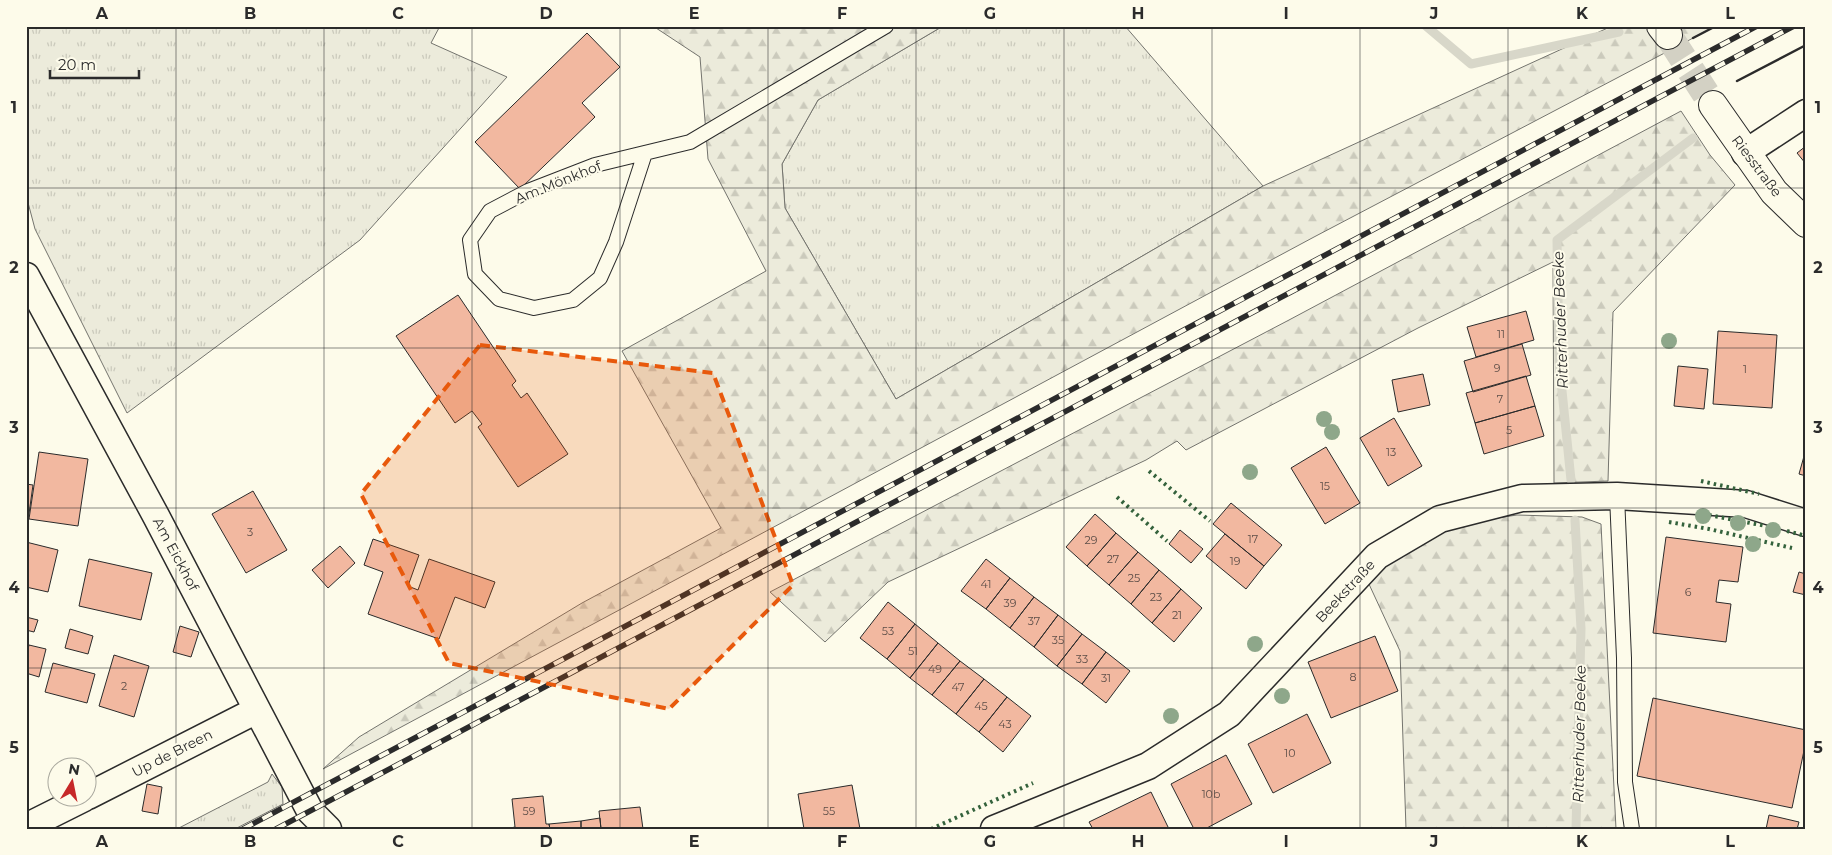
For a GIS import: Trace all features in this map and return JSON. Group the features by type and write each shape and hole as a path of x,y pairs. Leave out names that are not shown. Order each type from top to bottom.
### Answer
{"street":[{"name":"Riesstraße","path":"1713,106 1774,192 1806,223"},
{"path":"1745,153 1806,113"},
{"name":"Am Eickhof","path":"26,276 156,516 310,811 328,829"},
{"name":"Beekstraße","path":"994,829 1148,766 1229,714 1377,556 1440,519 1522,498 1617,496 1746,504 1806,523"},
{"name":"Up de Breen","path":"98,791 257,710"},
{"path":"26,827 64,808"}],"lane":[{"name":"Am Mönkhof","path":"645,153 616,242 600,278 573,300 534,308 499,298 474,274 470,240 490,211 528,191 595,165 690,142 886,26"},
{"path":"1617,496 1624,658 1625,782 1632,829"}],"highlighted area":[{"path":"480,345 713,373 793,585 669,709 449,663 361,494"}],"green space":[{"path":"26,26 440,26 431,43 507,77 360,240 127,413 35,229 26,195"},
{"path":"653,26 943,26 818,100 782,164 785,208 896,399 1263,186 1612,26 1716,26 1314,237 323,769 359,737 582,603 721,528 622,351 766,271 708,159 700,57"},
{"path":"943,26 1125,26 1263,186 896,399 785,208 782,164 818,100"},
{"path":"1681,111 1710,155 1735,185 1613,312 1608,481 1554,483 1553,262 1418,328 1186,450 1177,441 1146,460 888,582 825,642 770,592 1289,320"},
{"path":"1517,515 1582,517 1601,524 1616,829 1406,829 1400,651 1368,582 1408,548 1464,523"},
{"path":"272,774 282,787 283,804 235,829 177,829 268,782"}],"building":[{"path":"587,33 620,67 582,103 595,117 520,189 475,142"},
{"path":"1806,146 1806,164 1797,153"},
{"path":"458,295 516,381 512,385 521,398 527,393 568,454 518,487 478,427 482,424 472,411 455,423 396,336"},
{"path":"1526,311 1534,340 1476,357 1467,327"},
{"path":"1718,331 1777,335 1772,408 1713,404"},
{"path":"1522,344 1531,375 1473,392 1464,361"},
{"path":"1678,366 1708,369 1704,409 1674,406"},
{"path":"1423,374 1430,405 1398,412 1392,380"},
{"path":"1526,376 1535,406 1475,423 1466,393"},
{"path":"1535,406 1544,436 1484,454 1475,423"},
{"path":"1394,418 1422,466 1388,486 1360,438"},
{"path":"1326,447 1360,503 1325,524 1291,468"},
{"path":"1806,449 1806,476 1799,474"},
{"path":"39,452 88,459 78,526 29,519"},
{"path":"26,484 33,485 28,521 26,521"},
{"path":"253,491 287,550 246,573 212,514"},
{"path":"1231,503 1282,545 1264,566 1213,524"},
{"path":"1095,514 1116,533 1087,566 1066,547"},
{"path":"1180,530 1203,549 1191,563 1169,544"},
{"path":"1116,533 1138,552 1109,585 1087,566"},
{"path":"1225,534 1264,566 1246,589 1206,556"},
{"path":"1666,537 1743,547 1738,582 1719,580 1716,602 1731,604 1726,642 1653,633"},
{"path":"373,539 419,555 408,586 418,590 429,559 495,582 485,608 455,597 439,639 368,614 383,572 364,565"},
{"path":"26,542 58,550 48,592 26,587"},
{"path":"340,546 355,563 328,588 312,570"},
{"path":"1138,552 1159,570 1131,604 1109,585"},
{"path":"89,559 152,573 141,620 79,606"},
{"path":"986,559 1010,578 986,609 961,591"},
{"path":"1159,570 1181,589 1152,623 1131,604"},
{"path":"1799,572 1806,574 1806,595 1793,592"},
{"path":"1010,578 1034,597 1010,628 986,609"},
{"path":"1181,589 1202,608 1174,642 1152,623"},
{"path":"1034,597 1058,615 1034,647 1010,628"},
{"path":"888,602 915,624 887,659 860,638"},
{"path":"1058,615 1082,634 1057,666 1034,647"},
{"path":"26,617 38,620 34,632 26,630"},
{"path":"915,624 938,643 910,678 887,659"},
{"path":"180,626 199,632 191,657 173,652"},
{"path":"70,629 93,636 88,654 65,648"},
{"path":"1082,634 1106,652 1082,684 1057,666"},
{"path":"1375,636 1398,691 1331,718 1308,662"},
{"path":"938,643 960,661 932,695 910,678"},
{"path":"29,645 46,649 39,677 26,673 26,657"},
{"path":"1106,652 1130,671 1106,703 1082,684"},
{"path":"114,655 149,666 134,717 99,706"},
{"path":"960,661 984,679 956,714 932,695"},
{"path":"53,663 95,674 87,703 45,692"},
{"path":"984,679 1007,697 979,732 956,714"},
{"path":"1007,697 1031,716 1003,752 979,732"},
{"path":"1653,698 1806,730 1806,741 1792,808 1637,776"},
{"path":"1307,714 1331,763 1273,793 1248,744"},
{"path":"1226,755 1252,804 1205,829 1194,829 1171,784"},
{"path":"147,784 162,787 158,814 142,811"},
{"path":"852,785 860,829 804,829 798,794"},
{"path":"1151,792 1169,829 1093,829 1089,822"},
{"path":"543,796 546,824 549,824 550,829 506,829 515,827 512,799"},
{"path":"640,807 643,829 601,829 599,811"},
{"path":"1769,815 1799,822 1797,829 1766,829"},
{"path":"600,818 601,829 581,829 581,821"},
{"path":"581,821 581,829 550,829 549,824"}],"waterway":[{"name":"Ritterhuder Beeke","path":"1426,26 1471,64 1619,32"},
{"name":"Ritterhuder Beeke","path":"1571,480 1559,361 1557,240 1693,138"},
{"name":"Ritterhuder Beeke","path":"1575,520 1581,629 1576,829"}],"tunnel":[{"path":"1668,35 1713,105"}],"railway":[{"path":"243,829 1757,26"},
{"path":"276,829 1794,26"}],"hedge":[{"path":"1149,471 1210,521"},
{"path":"1701,481 1759,494"},
{"path":"1117,497 1167,541"},
{"path":"1709,515 1776,528"},
{"path":"1669,522 1792,548"},
{"path":"1787,531 1806,536"},
{"path":"931,829 1033,783"}],"wall":[{"path":"1693,38 1716,26"},
{"path":"1737,81 1806,45"}]}
